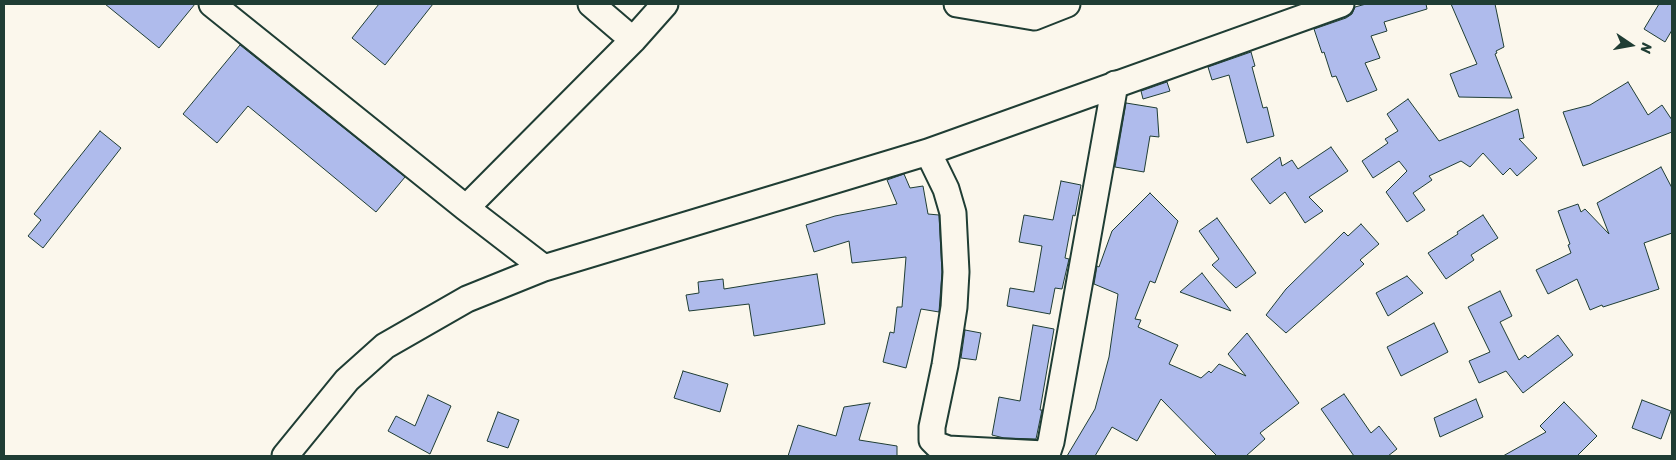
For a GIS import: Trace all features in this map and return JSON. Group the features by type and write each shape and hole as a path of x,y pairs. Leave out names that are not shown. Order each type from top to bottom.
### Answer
{"street":[{"path":"212,4 466,208 544,268"},
{"path":"591,4 633,40"},
{"path":"466,208 633,40 665,4"},
{"path":"957,4 1034,17 1068,4"},
{"path":"285,456 346,380 385,346 466,298 544,268 928,152 1341,4"},
{"path":"928,152 946,189 953,213 956,262 954,307 945,365 932,427 932,440 937,445 948,449 990,454 1040,455 1048,451 1052,442 1115,84"}],"building":[{"path":"105,4 195,4 159,48"},
{"path":"379,4 433,4 385,65 352,38"},
{"path":"1366,4 1426,4 1427,9 1384,22 1387,31 1371,36 1380,58 1365,63 1377,90 1347,102 1336,76 1332,77 1314,29 1346,18 1352,14 1355,7"},
{"path":"1451,4 1495,4 1504,47 1496,51 1497,53 1495,54 1512,98 1459,97 1450,74 1477,64"},
{"path":"1659,4 1672,4 1672,30 1665,42 1644,29"},
{"path":"240,45 405,177 376,212 248,106 217,143 183,114"},
{"path":"1251,52 1255,66 1252,67 1263,108 1267,107 1274,136 1247,143 1229,75 1212,80 1208,67"},
{"path":"1167,82 1170,91 1143,99 1141,91"},
{"path":"1628,82 1648,115 1662,105 1672,120 1672,132 1583,166 1563,112 1590,105"},
{"path":"1408,99 1439,141 1518,109 1524,138 1519,139 1537,158 1517,176 1510,168 1503,175 1483,153 1470,167 1461,161 1429,176 1432,180 1413,193 1425,210 1407,222 1386,192 1407,171 1399,161 1373,178 1362,161 1388,143 1385,139 1398,131 1387,114"},
{"path":"1126,103 1157,108 1159,137 1150,136 1144,172 1115,167"},
{"path":"100,131 121,148 43,248 28,236 41,220 34,214"},
{"path":"1331,147 1348,171 1309,197 1323,211 1305,223 1285,192 1270,204 1251,179 1280,157 1282,166 1292,160 1298,169"},
{"path":"1661,167 1672,188 1672,233 1644,243 1659,289 1590,310 1577,279 1548,294 1536,270 1571,253 1568,245 1570,244 1558,211 1578,204 1581,212 1585,209 1609,234 1597,203"},
{"path":"904,174 910,188 923,186 928,214 939,215 942,272 939,312 921,309 906,368 883,362 890,332 894,333 897,307 902,307 906,257 852,263 849,241 814,252 806,225 835,216 897,204 887,180"},
{"path":"1061,181 1081,185 1065,258 1069,259 1062,289 1055,288 1050,314 1007,306 1010,288 1034,292 1042,246 1019,242 1024,215 1053,220"},
{"path":"1150,193 1178,221 1155,283 1150,281 1135,319 1141,320 1138,327 1178,345 1169,364 1201,378 1209,371 1211,373 1219,364 1246,376 1228,354 1247,333 1299,403 1260,433 1265,439 1246,456 1217,456 1161,399 1137,441 1112,427 1095,456 1067,456 1095,409 1109,357 1118,294 1094,284 1097,266 1099,267 1112,231"},
{"path":"1483,215 1498,238 1471,255 1474,260 1446,279 1428,253"},
{"path":"1217,218 1256,273 1236,288 1212,265 1219,259 1199,231"},
{"path":"1361,224 1379,244 1360,260 1364,264 1286,333 1266,315 1286,289 1344,232 1348,236"},
{"path":"1202,273 1231,311 1180,292"},
{"path":"817,274 825,324 754,336 749,304 689,311 686,295 699,293 698,282 723,279 724,289"},
{"path":"1407,276 1423,293 1388,316 1376,293"},
{"path":"1500,291 1512,316 1500,322 1519,360 1525,355 1528,358 1558,335 1573,355 1523,393 1506,371 1479,383 1469,361 1490,352 1468,307"},
{"path":"1434,323 1448,352 1401,376 1387,347"},
{"path":"1033,325 1054,329 1036,439 1004,438 992,435 999,397 1020,401"},
{"path":"965,330 981,333 976,360 961,358"},
{"path":"683,371 728,384 720,412 674,398"},
{"path":"1344,394 1371,433 1379,426 1397,449 1388,456 1354,456 1321,409"},
{"path":"428,395 451,406 430,454 388,431 396,416 415,426"},
{"path":"1476,399 1483,417 1440,437 1434,418"},
{"path":"1642,400 1671,411 1661,439 1632,428"},
{"path":"1564,402 1597,436 1577,456 1503,456 1546,432 1540,426"},
{"path":"870,403 859,440 897,446 897,456 788,456 798,425 836,436 844,407"},
{"path":"498,412 519,420 508,448 487,441"}]}
